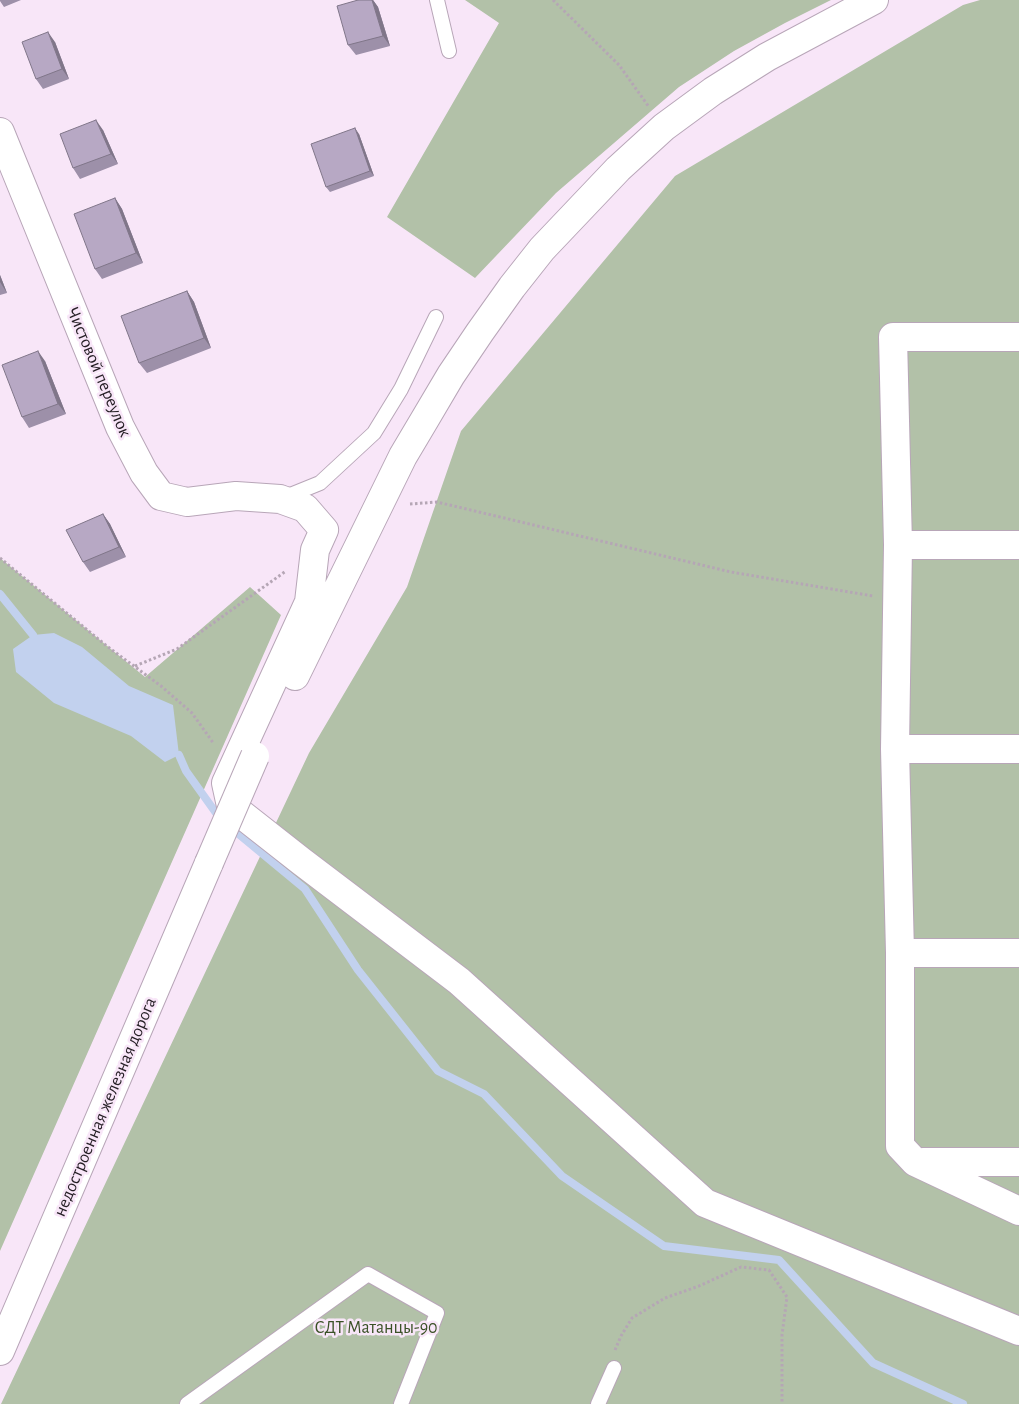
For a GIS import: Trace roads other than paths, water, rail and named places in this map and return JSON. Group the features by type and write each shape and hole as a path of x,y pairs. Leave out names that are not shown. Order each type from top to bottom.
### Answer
{"street":[{"path":"874,0 767,57 712,91 664,127 618,169 542,249 512,287 447,382 403,456 244,763 226,783 231,806 459,981 705,1203 1019,1331"},
{"name":"Чистовой переулок","path":"0,132 120,427 144,473 161,496 187,502 236,496 280,499 305,508 324,530 314,550 309,602 244,763"},
{"path":"1019,337 893,337 898,544 895,749 900,953 900,1146 915,1162 1019,1211"},
{"path":"898,544 1019,545"},
{"path":"895,749 1019,749"},
{"name":"недостроенная железная дорога","path":"0,1351 209,863 244,763"},
{"path":"900,953 1019,953"},
{"path":"915,1162 1019,1162"}],"lane":[{"path":"436,0 449,51"},
{"path":"280,499 320,483 374,433 401,389 436,317"},
{"path":"187,1404 368,1274 437,1313 401,1404"},
{"path":"598,1404 614,1368"}],"water":[{"path":"54,633 82,647 129,686 173,705 179,755 165,762 131,736 54,703 16,672 13,649 33,635"}],"waterway":[{"path":"0,594 33,635"},
{"path":"179,755 186,771 221,820"},
{"path":"230,827 305,889 358,970 438,1071 484,1094 562,1176 664,1246 779,1260 873,1363 963,1404"}],"park label":[{"name":"СДТ Матанцы-90","path":"376,1328"}]}
